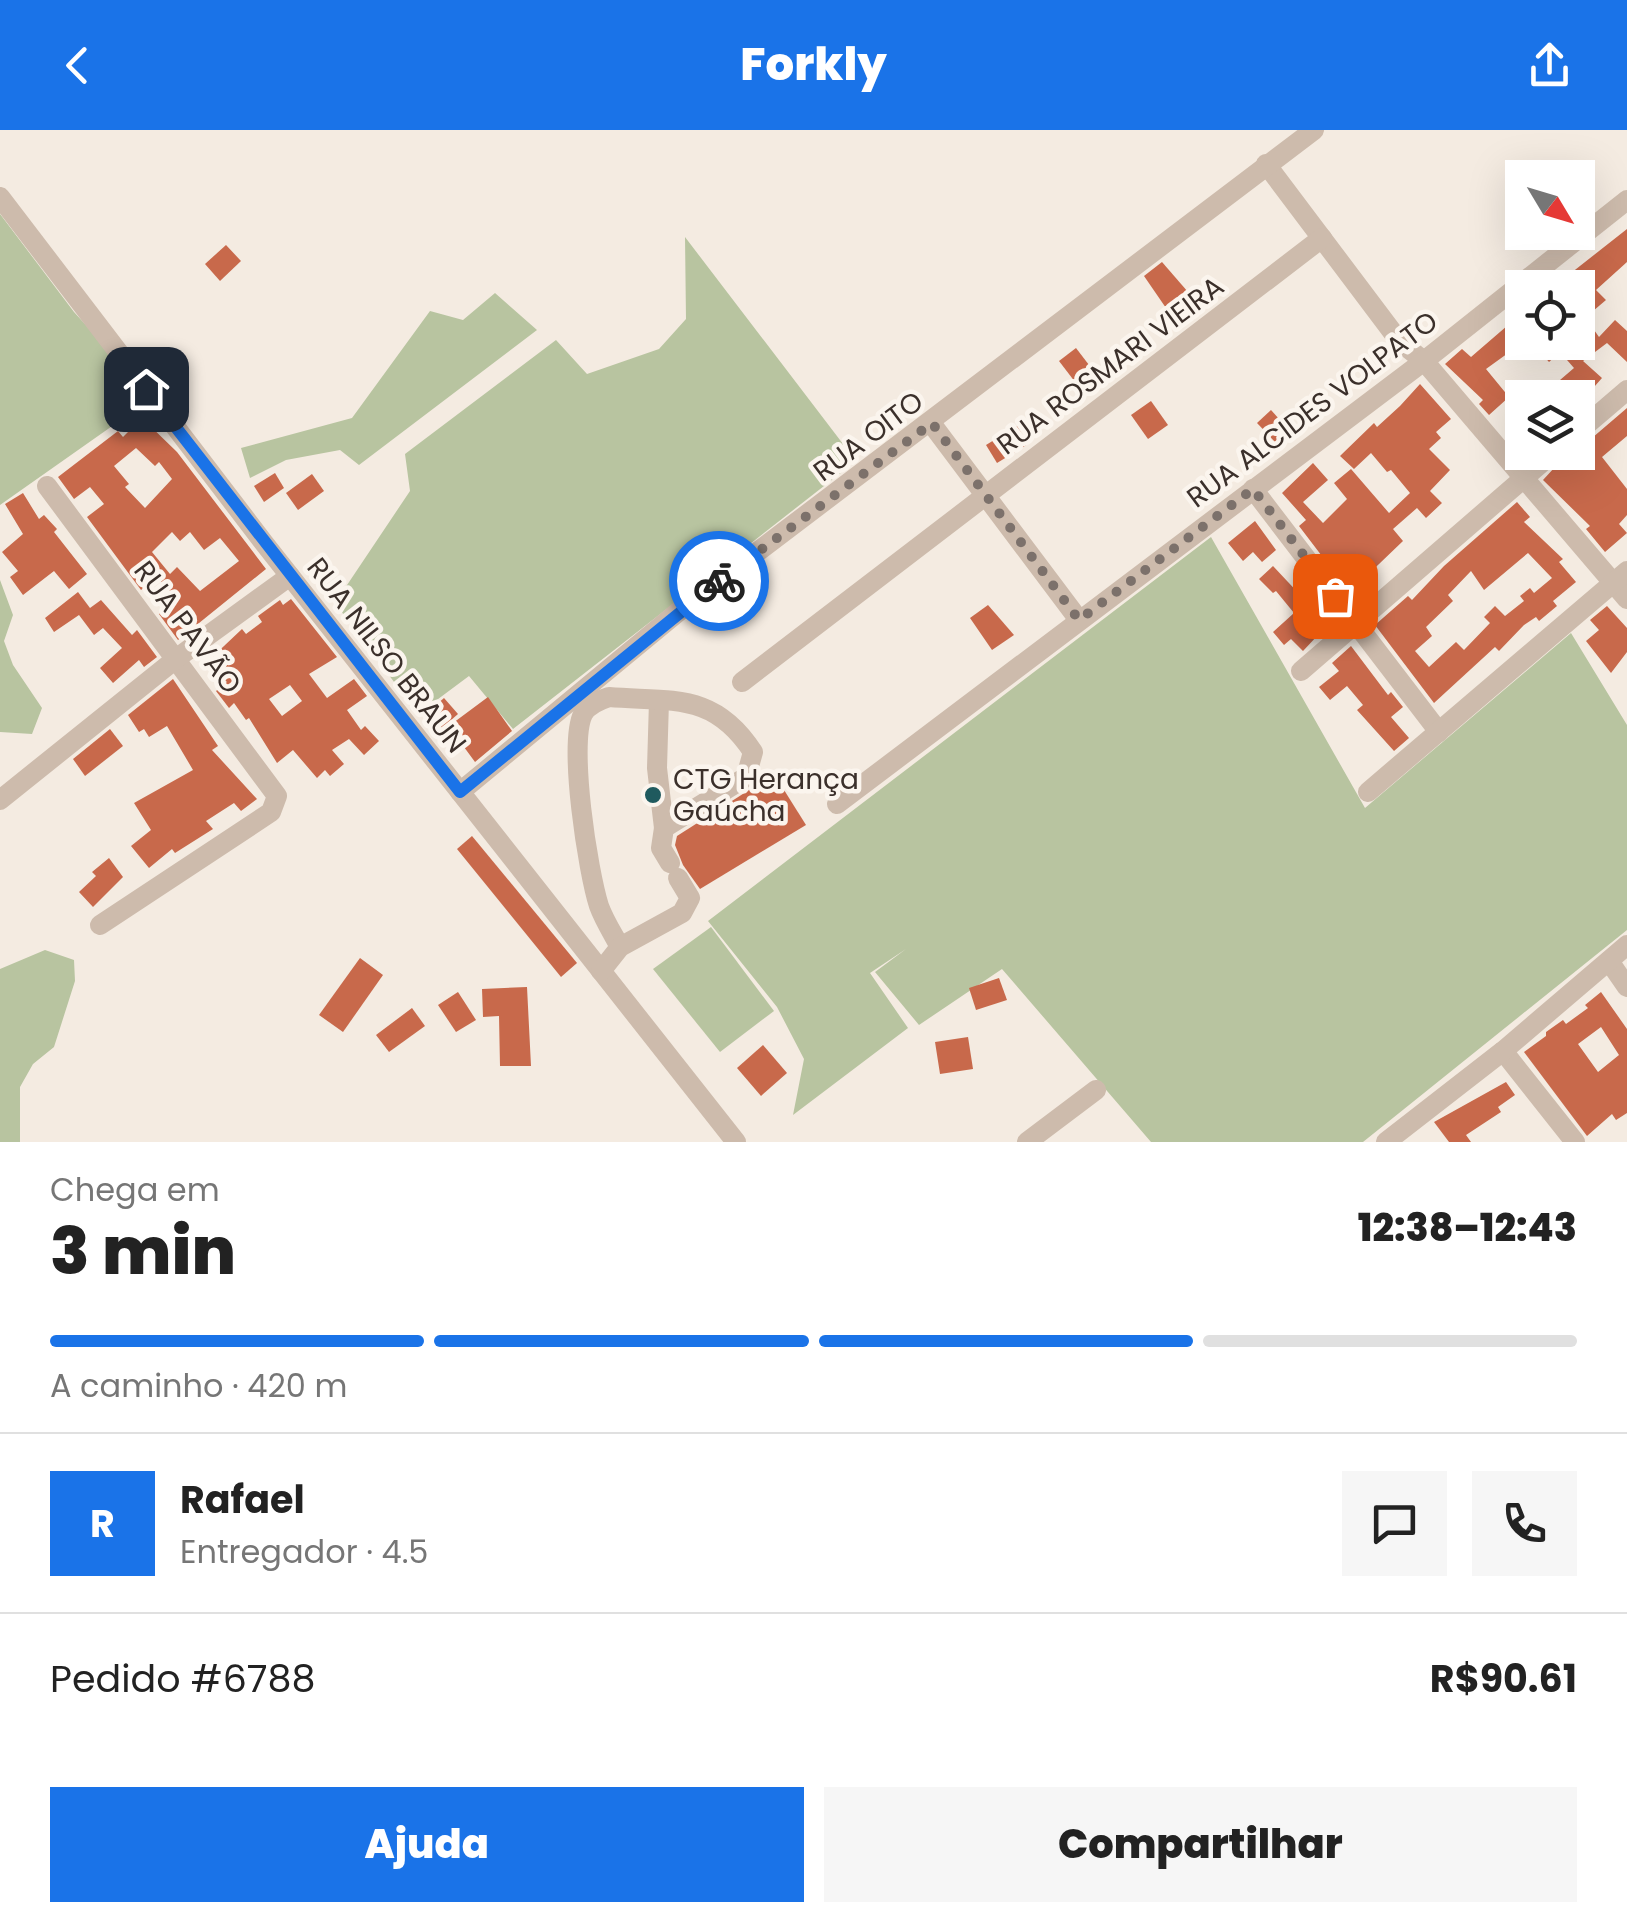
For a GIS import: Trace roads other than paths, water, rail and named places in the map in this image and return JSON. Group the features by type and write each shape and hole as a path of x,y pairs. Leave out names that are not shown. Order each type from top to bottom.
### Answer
{"street":[{"name":"RUA OITO","path":"460,792 678,612 1314,130"},
{"path":"1266,164 1400,342 1424,361 1524,479 1622,584 1368,792"},
{"name":"RUA NILSO BRAUN","path":"0,197 290,576 736,1142"},
{"name":"RUA ALCIDES VOLPATO","path":"837,804 1424,361 1627,200"},
{"name":"RUA ROSMARI VIEIRA","path":"742,682 1322,238"},
{"path":"1595,417 1627,390"},
{"path":"932,423 1079,620"},
{"path":"1301,671 1534,470"},
{"name":"RUA PAVÃO","path":"47,486 278,796 270,812 100,925"},
{"path":"1253,489 1439,732"},
{"path":"0,800 177,658 290,576"},
{"path":"620,947 600,909 588,867 577,744 584,712 597,701 608,697 705,705 727,719 754,752 746,776 664,828"},
{"path":"600,971 620,947 682,913 690,898 662,848 658,701"},
{"path":"1386,1142 1502,1052 1627,946"},
{"path":"1608,961 1627,987"},
{"path":"1502,1052 1574,1142"},
{"path":"1028,1142 1096,1090"}],"place":[{"name":"CTG Herança Gaúcha","path":"653,795"}]}
